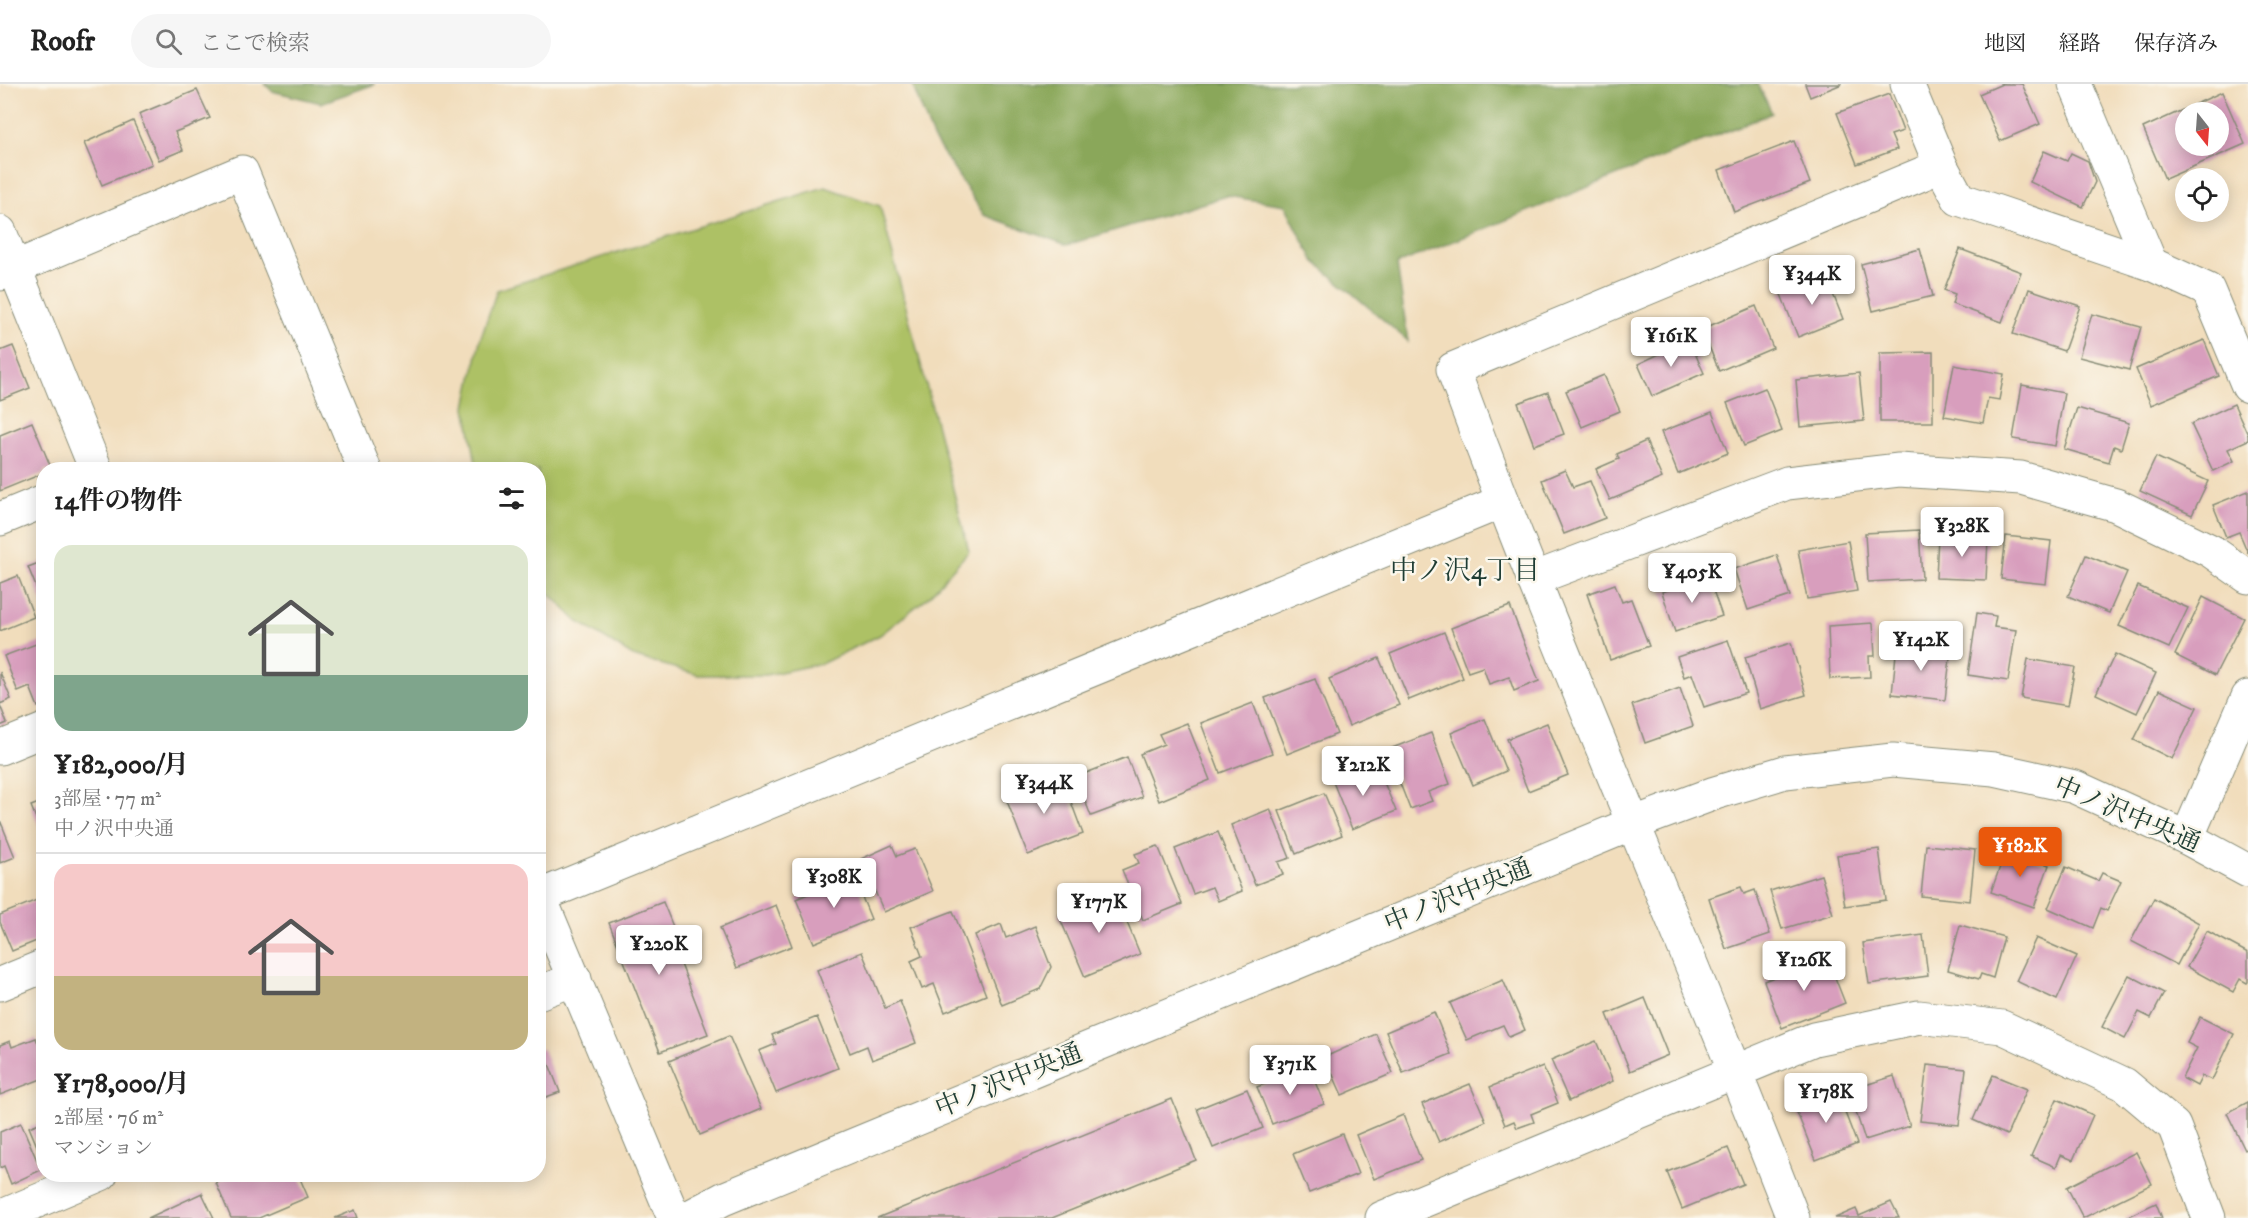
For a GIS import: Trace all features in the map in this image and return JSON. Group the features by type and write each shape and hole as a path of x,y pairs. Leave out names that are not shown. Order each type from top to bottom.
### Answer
{"street":[{"path":"1906,84 1941,166 1959,199 2151,264 2208,290 2248,386"},
{"path":"2075,84 2151,264"},
{"path":"1793,1218 1736,1072 1632,824 1502,502 1453,369 1941,166"},
{"path":"8,270 242,172 361,462"},
{"path":"0,232 8,270 92,462"},
{"path":"1533,579 1787,483 1899,470 2021,478 2116,505 2211,551 2248,578"},
{"path":"546,892 1502,502"},
{"path":"0,519 36,504"},
{"path":"2187,838 2248,697"},
{"path":"0,748 36,733"},
{"name":"中ノ沢中央通","path":"687,1218 734,1195 1632,824 1715,793 1785,772 1893,760 1994,769 2075,787 2187,838 2248,871"},
{"path":"546,911 674,1218"},
{"path":"0,984 36,969"},
{"path":"546,990 575,979"},
{"path":"1382,1218 1814,1039 1919,1017 2002,1027 2124,1084 2174,1126 2209,1218"},
{"path":"0,1217 82,1182"}],"green space":[{"path":"265,84 375,84 321,103 272,91"},
{"path":"912,84 1758,84 1772,113 1397,264 1408,341 1313,260 1285,205 1227,196 1067,245 984,215 933,138"},
{"path":"825,187 880,206 969,551 928,597 880,635 823,663 766,675 698,675 633,656 577,621 546,590 546,462 476,462 466,407 480,340 497,290"}],"building":[{"path":"1805,84 1842,84 1810,97"},
{"path":"2002,84 2022,84 2040,124 2000,141 1979,94"},
{"path":"197,90 210,118 175,132 183,150 159,160 139,114"},
{"path":"2222,92 2226,102 2200,102"},
{"path":"1889,94 1903,131 1891,135 1897,149 1857,164 1837,113"},
{"path":"2229,108 2245,144 2229,151"},
{"path":"2175,113 2175,156 2218,156 2190,168 2175,168 2175,175 2165,179 2143,128"},
{"path":"133,121 152,164 102,185 84,143"},
{"path":"1794,141 1810,183 1734,212 1719,170"},
{"path":"2044,151 2067,161 2071,153 2088,161 2095,182 2083,207 2030,182"},
{"path":"1920,249 1933,296 1873,311 1861,264"},
{"path":"1960,249 2021,272 2002,322 1952,304 1955,294 1944,290"},
{"path":"1825,274 1843,319 1798,337 1780,292"},
{"path":"2029,289 2080,306 2064,351 2013,334"},
{"path":"1756,306 1773,348 1719,371 1702,329"},
{"path":"2092,314 2141,327 2129,370 2079,357"},
{"path":"1689,340 1704,373 1652,396 1638,364"},
{"path":"2204,340 2219,376 2151,405 2136,369"},
{"path":"13,346 30,388 0,400 0,351"},
{"path":"1933,352 1933,422 1880,422 1880,353"},
{"path":"1954,365 2004,374 1999,400 1988,398 1983,423 1944,416"},
{"path":"1859,373 1864,421 1800,427 1796,380"},
{"path":"1604,375 1620,411 1582,427 1566,391"},
{"path":"2022,385 2064,393 2055,446 2013,439"},
{"path":"1765,388 1782,431 1744,446 1727,403"},
{"path":"1548,392 1564,434 1534,445 1518,403"},
{"path":"2234,404 2248,435 2248,440 2228,449 2234,461 2213,471 2191,424"},
{"path":"2077,408 2129,423 2121,449 2114,446 2109,462 2064,449"},
{"path":"1712,412 1728,453 1678,474 1661,432"},
{"path":"32,422 49,462 36,462 36,476 0,491 0,435"},
{"path":"1646,441 1662,478 1610,500 1596,469 1619,459 1617,454"},
{"path":"2156,457 2208,481 2192,515 2140,491"},
{"path":"1565,470 1573,487 1590,481 1605,518 1564,534 1542,480"},
{"path":"2248,491 2248,553 2239,532 2226,537 2213,505"},
{"path":"1919,530 1922,579 1868,582 1865,533"},
{"path":"1938,536 1988,539 1986,580 1936,578"},
{"path":"2006,536 2051,541 2046,584 2001,579"},
{"path":"1848,541 1857,591 1807,599 1798,550"},
{"path":"1777,555 1790,596 1748,610 1734,569"},
{"path":"2086,555 2127,572 2109,613 2068,596"},
{"path":"36,564 36,587 28,567"},
{"path":"18,576 34,617 0,631 0,583"},
{"path":"1708,576 1722,616 1675,632 1662,592"},
{"path":"1615,584 1622,602 1631,599 1649,646 1610,660 1587,594"},
{"path":"2138,586 2188,608 2169,648 2119,626"},
{"path":"2203,597 2244,618 2215,675 2175,655"},
{"path":"1510,606 1539,681 1514,691 1509,677 1489,684 1483,667 1468,672 1451,628"},
{"path":"1977,613 1996,616 1994,627 2016,630 2008,681 1968,675"},
{"path":"1873,623 1875,656 1869,656 1870,677 1830,679 1828,626"},
{"path":"1444,632 1463,678 1409,700 1390,654"},
{"path":"1728,640 1746,693 1704,707 1692,674 1684,677 1677,657"},
{"path":"1791,643 1806,695 1760,709 1745,657"},
{"path":"36,644 36,702 30,687 18,692 4,656"},
{"path":"1897,644 1951,650 1945,700 1892,694"},
{"path":"2115,654 2156,673 2137,713 2096,694"},
{"path":"1379,658 1399,705 1349,726 1329,679"},
{"path":"2028,659 2075,667 2068,706 2021,698"},
{"path":"0,672 11,699 0,704"},
{"path":"1315,679 1337,734 1287,754 1265,698"},
{"path":"1680,688 1693,726 1645,743 1632,705"},
{"path":"2159,690 2197,707 2172,759 2134,740"},
{"path":"1253,703 1272,753 1220,773 1201,723"},
{"path":"0,705 7,723 0,726"},
{"path":"1485,719 1506,771 1473,785 1451,733"},
{"path":"1187,723 1210,780 1159,801 1140,754 1164,744 1159,734"},
{"path":"1547,723 1568,775 1528,791 1507,739"},
{"path":"1431,733 1450,784 1428,792 1432,801 1410,809 1387,750"},
{"path":"1127,757 1142,797 1091,816 1076,777"},
{"path":"1355,767 1361,781 1380,773 1396,811 1352,829 1331,777"},
{"path":"1061,775 1083,834 1028,855 1005,796"},
{"path":"1324,793 1342,835 1296,854 1279,811"},
{"path":"36,804 36,818 31,806"},
{"path":"1270,809 1290,858 1278,862 1283,874 1255,885 1231,825"},
{"path":"0,820 15,857 0,863"},
{"path":"1218,832 1242,891 1218,901 1212,887 1193,894 1175,849"},
{"path":"892,845 897,856 915,849 933,891 884,912 861,859"},
{"path":"1926,845 1975,850 1970,901 1921,896"},
{"path":"1158,846 1182,904 1143,920 1122,870 1139,863 1135,854"},
{"path":"1879,849 1886,900 1845,906 1837,855"},
{"path":"2006,850 2049,865 2034,907 1991,892"},
{"path":"2066,867 2098,881 2102,873 2121,881 2107,911 2101,908 2093,928 2048,908"},
{"path":"853,875 871,919 814,943 796,899"},
{"path":"1821,875 1833,914 1782,929 1770,891"},
{"path":"1741,887 1744,894 1755,890 1770,934 1726,949 1709,898"},
{"path":"1114,891 1140,954 1085,977 1058,914"},
{"path":"2154,898 2199,923 2177,965 2131,941"},
{"path":"36,900 36,941 12,951 0,922 0,915"},
{"path":"663,902 678,939 672,941 708,1034 660,1052 609,923"},
{"path":"776,905 792,946 737,968 720,928"},
{"path":"953,911 986,995 945,1012 934,984 922,989 911,961 922,956 911,927"},
{"path":"1001,924 1006,938 1035,926 1051,967 1040,989 1002,1005 975,935"},
{"path":"1960,925 2004,937 1993,978 1981,974 1979,979 1948,970"},
{"path":"2207,931 2248,953 2248,982 2240,979 2233,992 2187,967"},
{"path":"1923,935 1928,976 1869,984 1863,943"},
{"path":"2036,938 2077,956 2057,1000 2016,981"},
{"path":"862,952 885,1008 900,1001 916,1043 872,1060 867,1046 850,1053 817,970"},
{"path":"1827,957 1845,1003 1782,1028 1764,981"},
{"path":"2129,975 2164,993 2151,1018 2139,1012 2125,1039 2102,1027"},
{"path":"1503,980 1525,1030 1509,1037 1503,1025 1467,1040 1450,1003"},
{"path":"1645,998 1668,1055 1630,1071 1607,1014"},
{"path":"1434,1012 1451,1054 1403,1073 1386,1032"},
{"path":"817,1017 838,1068 776,1093 759,1051 776,1044 772,1035"},
{"path":"2200,1017 2234,1034 2212,1080 2202,1076 2197,1086 2182,1078 2197,1048 2187,1043"},
{"path":"1376,1034 1393,1073 1342,1095 1325,1057"},
{"path":"729,1036 761,1109 700,1135 669,1061"},
{"path":"36,1038 36,1081 0,1095 0,1045 10,1041 12,1047"},
{"path":"1596,1041 1613,1081 1569,1101 1551,1060"},
{"path":"546,1057 560,1092 546,1097"},
{"path":"1927,1065 1966,1069 1959,1125 1920,1121"},
{"path":"1543,1066 1558,1103 1531,1114 1534,1122 1517,1128 1514,1121 1505,1125 1490,1087"},
{"path":"1309,1067 1324,1104 1272,1124 1257,1087"},
{"path":"1993,1075 2027,1089 2007,1135 1973,1120"},
{"path":"1894,1076 1910,1126 1865,1140 1854,1106 1864,1102 1859,1087"},
{"path":"1470,1084 1486,1121 1439,1142 1422,1104"},
{"path":"1247,1089 1263,1128 1213,1148 1197,1109"},
{"path":"1836,1089 1857,1144 1816,1160 1794,1105"},
{"path":"1172,1099 1196,1160 1052,1218 877,1218"},
{"path":"2057,1099 2093,1115 2073,1160 2061,1155 2056,1167 2031,1156"},
{"path":"2248,1102 2248,1148 2245,1150 2227,1113"},
{"path":"1403,1115 1421,1160 1374,1179 1356,1135"},
{"path":"21,1123 36,1158 36,1172 11,1184 4,1166 0,1168 0,1132"},
{"path":"36,1124 36,1144 29,1127"},
{"path":"1342,1134 1358,1174 1309,1193 1293,1154"},
{"path":"1728,1148 1743,1184 1682,1209 1667,1172"},
{"path":"2136,1152 2152,1184 2083,1218 2067,1187"},
{"path":"301,1182 308,1197 259,1218 231,1218 216,1183"},
{"path":"202,1193 214,1218 148,1218"},
{"path":"1891,1202 1899,1218 1835,1218 1856,1209 1859,1216"},
{"path":"2156,1203 2162,1218 2124,1218"},
{"path":"355,1210 358,1218 335,1218"}],"district":[{"name":"中ノ沢4丁目","path":"1465,571"}]}
